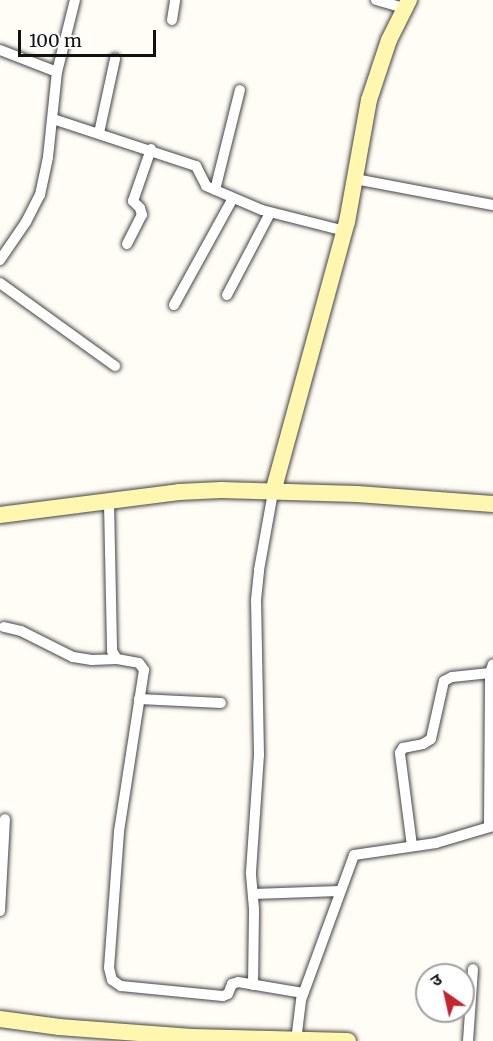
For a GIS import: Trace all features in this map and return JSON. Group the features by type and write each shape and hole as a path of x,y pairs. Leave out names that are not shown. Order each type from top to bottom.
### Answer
{"street":[{"path":"0,260 26,222 40,195 57,72 75,0"},
{"path":"172,20 176,0"},
{"path":"253,985 252,860 259,755 256,600 259,570 273,492 345,231 369,100 389,40 406,4 376,0"},
{"path":"0,51 57,72"},
{"path":"99,133 115,59"},
{"path":"215,190 240,90"},
{"path":"52,119 151,149 196,166 203,183 270,213 345,231"},
{"path":"127,244 142,214 133,201 151,149"},
{"path":"356,179 493,205"},
{"path":"174,306 233,198"},
{"path":"227,295 270,213"},
{"path":"0,283 115,366"},
{"path":"0,515 198,490 357,494 493,504"},
{"path":"109,503 111,651 117,658"},
{"path":"4,627 21,631 74,657 92,660 117,658 135,661 144,670 119,832 109,968 112,980 121,986 223,996 228,994 235,983 303,993"},
{"path":"296,1040 303,993 354,855 436,843 491,826 492,669 452,677 444,681 431,739 423,744 403,748 400,753 412,846"},
{"path":"139,699 222,703"},
{"path":"0,911 5,819"},
{"path":"253,894 339,891"},
{"path":"0,1019 157,1038 348,1041"},
{"path":"468,1041 469,1023"}]}
